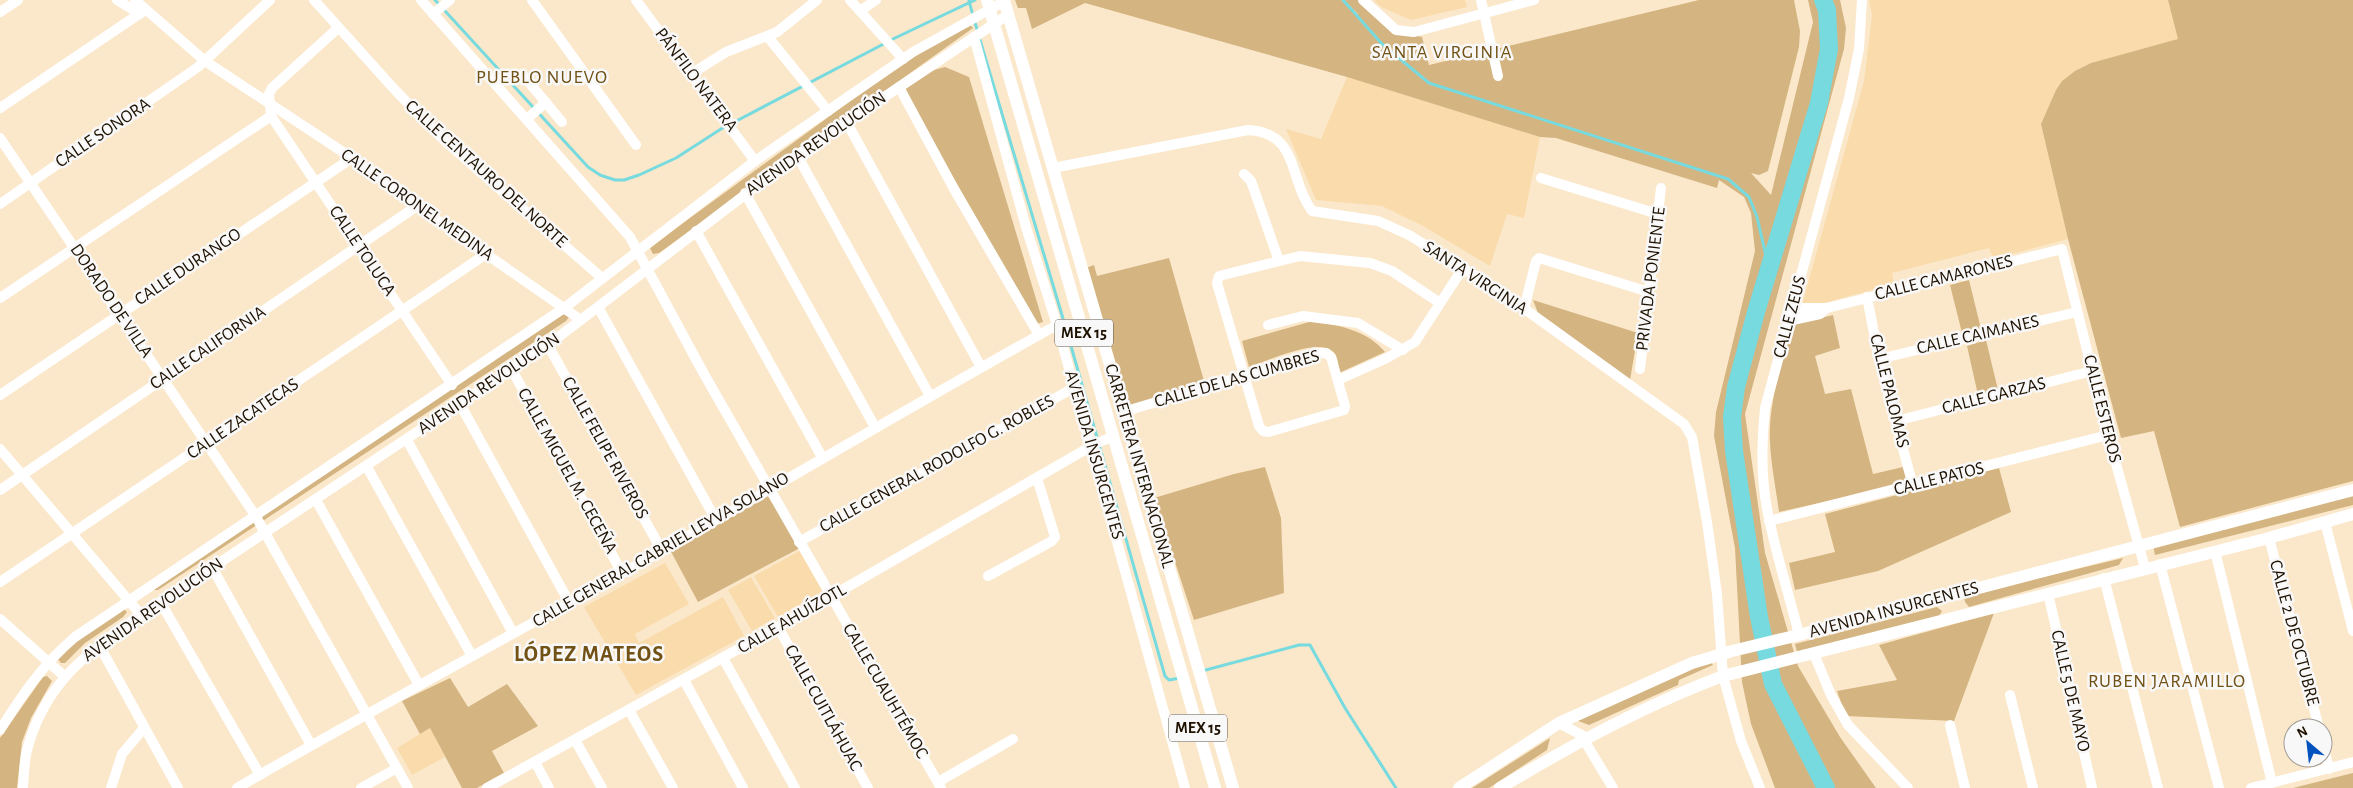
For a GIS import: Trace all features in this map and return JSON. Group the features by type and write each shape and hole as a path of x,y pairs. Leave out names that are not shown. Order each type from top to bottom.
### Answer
{"main road":[{"name":"CARRETERA INTERNACIONAL","path":"1005,1 1233,788"},
{"name":"CARRETERA INTERNACIONAL","path":"988,3 1110,438 1181,665 1209,769 1216,788"},
{"name":"AVENIDA INSURGENTES","path":"1461,787 1559,723 1692,664 1726,653 2353,490"},
{"name":"AVENIDA INSURGENTES","path":"1500,788 1587,738 1688,689 1723,676 2048,594 2104,578 2269,538 2353,514"},
{"path":"1955,594 1961,616"},
{"path":"1209,769 1226,765"}],"street":[{"path":"0,12 18,0"},
{"path":"117,0 143,12"},
{"path":"135,0 143,12"},
{"name":"CALLE SONORA","path":"0,204 205,61 270,0"},
{"name":"CALLE CENTAURO DEL NORTE","path":"314,0 446,142 602,278"},
{"name":"CALLE CUAUHTÉMOC","path":"421,0 442,6 527,119 626,230 830,597 939,785"},
{"path":"532,0 636,145"},
{"name":"PÁNFILO NATERA","path":"636,0 755,161"},
{"path":"691,74 726,52 768,37 782,29 817,0"},
{"path":"850,0 903,59"},
{"path":"860,11 876,0"},
{"path":"1363,0 1396,30 1414,32 1534,0"},
{"path":"1481,0 1498,76"},
{"name":"CALLE ZEUS","path":"1799,635 1769,521 1762,434 1765,408 1849,98 1859,48 1862,0"},
{"name":"AVENIDA REVOLUCIÓN","path":"0,730 29,685 48,662 75,637 127,600 452,385 564,308 755,161 828,110 988,3 1005,1"},
{"path":"0,108 143,12"},
{"name":"CALLE CORONEL MEDINA","path":"143,12 205,61 352,158 417,206 581,320"},
{"name":"AVENIDA REVOLUCIÓN","path":"23,788 26,752 34,728 64,676 99,645 141,615 512,370 581,320 797,155 846,120 1009,14"},
{"path":"0,298 271,116 269,103 272,88 338,28"},
{"path":"768,37 828,110"},
{"name":"AVENIDA INSURGENTES","path":"974,37 1026,227 1093,445 1185,788"},
{"path":"522,74 562,122"},
{"path":"899,87 954,189 1040,335"},
{"path":"527,119 546,102"},
{"name":"CALLE TOLUCA","path":"271,116 452,385"},
{"path":"846,120 981,366"},
{"name":"SANTA VIRGINIA","path":"1053,168 1248,130 1263,131 1275,136 1288,152 1312,211 1378,221 1408,235 1463,268 1524,309 1684,424 1689,430 1707,522 1726,653 1723,676 1741,741 1760,788"},
{"name":"DORADO DE VILLA","path":"0,138 255,515 408,788"},
{"path":"797,155 930,396"},
{"name":"CALLE DURANGO","path":"0,395 352,158"},
{"path":"1244,174 1251,181 1278,261"},
{"path":"1542,178 1658,214"},
{"name":"PRIVADA PONIENTE","path":"1640,369 1661,188"},
{"path":"745,193 875,427"},
{"name":"CALLE CALIFORNIA","path":"0,490 417,206"},
{"path":"696,231 822,457"},
{"name":"CALLE CAMARONES","path":"1792,308 1826,308 2062,249"},
{"name":"CALLE ESTEROS","path":"2062,249 2108,435 2145,568"},
{"name":"CALLE ZACATECAS","path":"0,582 486,254"},
{"path":"1338,380 1346,406 1344,410 1268,432 1263,431 1216,279 1228,273 1278,261 1300,256 1314,256 1381,265 1440,303"},
{"path":"1524,309 1536,261 1539,258 1649,292"},
{"name":"CALLE DE LAS CUMBRES","path":"1123,412 1320,353 1326,353 1331,356 1338,380 1404,350 1415,342 1463,268"},
{"name":"CALLE PALOMAS","path":"1867,297 1879,359 1912,486"},
{"path":"598,307 716,520"},
{"name":"CALLE CAMARONES","path":"1788,321 1820,314 1826,308"},
{"name":"CALLE CAIMANES","path":"1879,359 2077,312"},
{"path":"1268,325 1303,316 1358,323 1404,350"},
{"name":"CALLE GENERAL GABRIEL LEYVA SOLANO","path":"237,788 366,713 513,634 716,520 981,366 1057,325"},
{"name":"CALLE FELIPE RIVEROS","path":"548,344 662,550"},
{"name":"CALLE MIGUEL M. CECEÑA","path":"512,370 622,573"},
{"name":"CALLE GARZAS","path":"1896,420 2092,371"},
{"name":"CALLE GENERAL RODOLFO G. ROBLES","path":"799,542 1075,387"},
{"path":"460,404 569,602"},
{"name":"CALLE PATOS","path":"1769,521 2108,435"},
{"name":"CALLE AHUÍZOTL","path":"487,788 778,628 1093,445 1110,438"},
{"path":"407,440 513,634"},
{"path":"0,449 141,615"},
{"path":"367,467 472,656"},
{"path":"988,576 1052,542 1055,537 1037,478"},
{"path":"316,500 420,685"},
{"path":"2325,522 2353,631"},
{"name":"CALLE 2 DE OCTUBRE","path":"2269,538 2316,718"},
{"path":"2215,551 2272,783"},
{"path":"2160,564 2219,788"},
{"path":"213,569 311,745"},
{"path":"2104,578 2158,788"},
{"name":"CALLE 5 DE MAYO","path":"2048,594 2092,788"},
{"path":"161,603 260,775"},
{"path":"0,620 64,676"},
{"name":"CALLE CUITLÁHUAC","path":"778,628 868,788"},
{"path":"99,645 178,788"},
{"path":"99,645 178,788"},
{"path":"1808,655 1848,725 1908,788"},
{"path":"723,658 795,788"},
{"path":"684,680 743,788"},
{"path":"2010,695 2034,788"},
{"path":"629,710 673,788"},
{"path":"1559,723 1587,738 1587,745 1613,788"},
{"path":"1950,725 1966,788"},
{"path":"111,788 122,754 144,728"},
{"path":"939,785 1013,739"},
{"path":"575,740 602,788"},
{"path":"535,762 550,788"},
{"path":"2252,788 2353,762"},
{"path":"361,788 398,768"}],"shaded area":[{"path":"1015,0 1341,0 1357,15 1344,0 1365,0 1408,34 1422,37 1429,65 1699,0 1794,0 1800,31 1799,47 1768,171 1759,175 1751,173 1771,195 1813,22 1808,0 1840,0 1846,28 1844,49 1745,414 1765,553 1798,666 1840,737 1876,788 1775,788 1751,724 1742,682 1735,548 1714,436 1716,412 1755,251 1751,213 1744,197 1719,180 1717,188 1556,138 1540,137 1347,77 1085,3 1032,29 1026,8 1018,8"},
{"path":"1374,0 1465,0 1467,7 1411,20 1381,7"},
{"path":"1869,0 2168,0 2179,39 2091,63 2075,71 2062,81 2056,90 2041,124 2068,239 1993,259 1989,248 1892,273 1894,284 1824,303 1802,305 1864,81 1872,15"},
{"path":"2168,0 2353,0 2353,481 2180,527 2154,431 2121,438 2068,239 2041,124 2056,90 2062,81 2075,71 2091,63 2178,39"},
{"path":"970,25 973,28 659,253 653,254 650,248 919,51"},
{"path":"945,67 969,77 1043,322 1036,324 904,90 934,70"},
{"path":"1347,77 1540,137 1524,218 1507,214 1490,266 1423,226 1382,206 1316,200 1286,129 1321,139"},
{"path":"1169,258 1204,381 1126,409 1083,269 1094,265 1097,276"},
{"path":"1969,280 1981,329 1962,333 1950,285"},
{"path":"1533,300 1638,333 1630,380 1538,313"},
{"path":"563,314 569,317 566,321 158,590 154,590 153,588"},
{"path":"1833,315 1840,348 1815,356 1825,394 1851,389 1873,474 1903,467 1908,483 1779,512 1771,459 1770,427 1773,398 1780,368 1793,325"},
{"path":"1313,321 1343,327 1362,334 1385,352 1339,373 1336,355 1325,348 1316,347 1292,352 1249,367 1242,341"},
{"path":"1986,340 1998,390 1978,395 1967,346"},
{"path":"1265,467 1281,518 1284,593 1194,620 1154,498 1234,474"},
{"path":"1999,468 2011,512 1878,571 1795,590 1789,563 1835,552 1825,514"},
{"path":"769,491 800,548 698,602 669,548"},
{"path":"2353,494 2353,505 2155,555 2153,545"},
{"path":"801,550 824,592 778,617 754,576"},
{"path":"2123,558 2119,565 1969,607 1965,602 1964,596"},
{"path":"665,563 689,604 635,634 639,643 723,597 744,636 636,695 584,607"},
{"path":"751,577 775,618 752,631 728,590"},
{"path":"1937,607 1942,611 1939,616 1797,652 1795,644"},
{"path":"123,608 127,612 123,617 85,643 65,663 61,663 57,658 59,654"},
{"path":"1994,613 1954,721 1846,716 1837,691 1897,680 1879,645"},
{"path":"1710,661 1713,665 1679,680 1678,685 1589,725 1573,719"},
{"path":"47,676 52,681 31,718 22,742 17,788 0,788 0,738 43,677"},
{"path":"450,678 468,707 507,684 538,726 492,751 504,773 477,788 462,788 430,728 420,734 402,701"},
{"path":"430,728 445,757 412,775 397,748"},
{"path":"1550,738 1547,750 1489,788 1472,788"},
{"path":"2353,773 2353,788 2293,788"}],"waterway":[{"path":"435,0 588,167 600,175 615,180 624,180 639,175 676,158 721,129 895,38 975,0"},
{"path":"1343,0 1382,44 1429,83 1728,179 1749,197 1757,217 1769,269"},
{"path":"1823,0 1827,10 1829,49 1819,103 1756,312 1736,387 1732,417 1734,451 1759,617 1773,684 1826,788"},
{"path":"969,1 972,12"},
{"path":"975,23 977,29"},
{"path":"980,40 1067,332 1165,676 1169,680 1180,678"},
{"path":"1202,671 1299,645 1310,645 1345,708 1396,788"}],"district":[{"name":"SANTA VIRGINIA","path":"1442,52"},
{"name":"PUEBLO NUEVO","path":"542,77"},
{"name":"LÓPEZ MATEOS","path":"589,654"},
{"name":"RUBEN JARAMILLO","path":"2167,681"}]}
